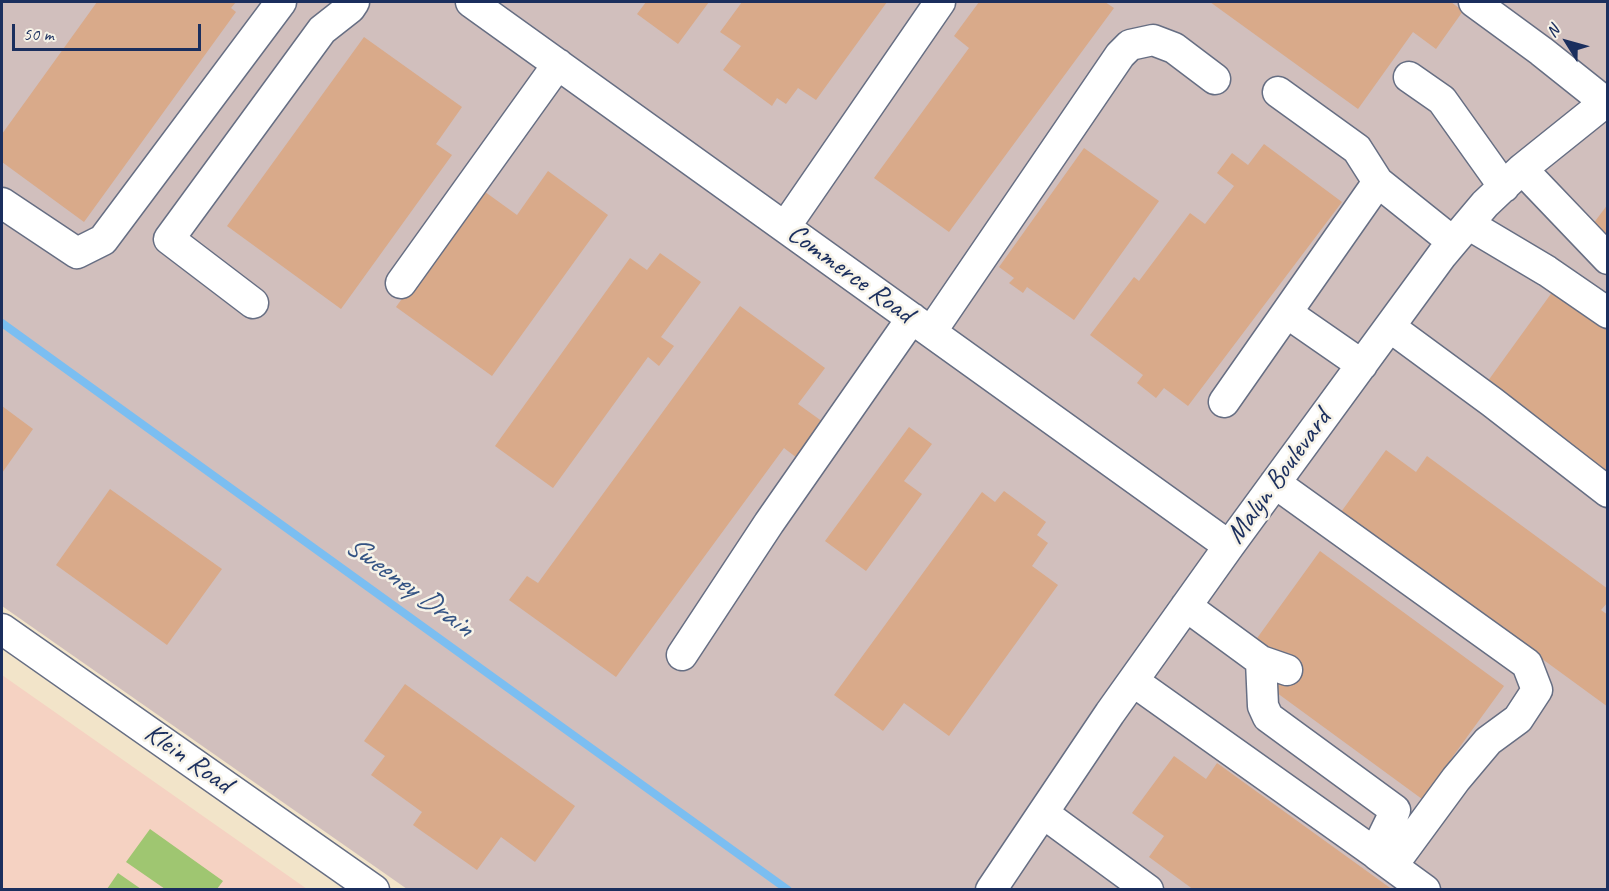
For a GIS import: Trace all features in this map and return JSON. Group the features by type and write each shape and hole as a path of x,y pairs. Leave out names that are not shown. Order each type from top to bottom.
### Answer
{"street":[{"path":"2,203 77,253 103,240 281,2"},
{"path":"254,303 169,239 322,30 350,8 354,2"},
{"name":"Commerce Road","path":"471,2 1229,546"},
{"path":"785,227 940,2"},
{"path":"1474,2 1606,101"},
{"path":"682,655 782,504 921,325 1120,55 1130,45 1153,40 1174,48 1215,79"},
{"path":"402,283 558,64"},
{"path":"1409,77 1442,100 1513,178 1608,259"},
{"path":"1278,92 1357,149 1377,182 1461,233 1547,271 1608,313"},
{"name":"Malyn Boulevard","path":"991,890 1186,606 1461,233 1485,204 1513,178 1606,101"},
{"path":"1224,402 1377,182"},
{"path":"1287,313 1362,365"},
{"path":"1390,327 1608,492"},
{"path":"1275,483 1527,664 1537,690 1518,719 1488,741 1451,774 1383,860"},
{"path":"1186,606 1274,665 1263,706 1268,717 1395,810 1383,860"},
{"name":"Klein Road","path":"2,629 374,890"},
{"path":"1133,681 1425,890"},
{"path":"1043,813 1148,890"}],"shaded area":[{"path":"2,2 1607,2 1607,889 407,889 2,606"},
{"path":"2,675 307,889 2,889"}],"green space":[{"path":"150,829 223,881 217,889 165,889 126,862"},
{"path":"118,873 141,889 107,889"}],"building":[{"path":"97,2 236,2 231,8 236,12 84,222 2,162 2,134"},
{"path":"646,2 709,2 678,44 637,14"},
{"path":"742,2 887,2 816,100 798,88 786,104 777,98 772,106 723,70 741,46 720,32"},
{"path":"979,2 1105,2 1114,8 949,232 874,178 969,48 954,36"},
{"path":"1210,2 1451,2 1463,11 1436,49 1413,32 1358,109"},
{"path":"364,37 462,107 436,144 452,155 341,309 227,226"},
{"path":"1264,144 1342,202 1188,406 1164,388 1156,398 1137,383 1143,375 1090,335 1134,277 1139,281 1190,213 1205,224 1234,186 1217,173 1232,153 1248,165"},
{"path":"1084,148 1159,201 1074,320 1027,287 1023,293 1009,283 1014,278 999,267"},
{"path":"548,171 608,215 492,376 396,307 481,189 517,215"},
{"path":"1608,204 1608,240 1590,228"},
{"path":"660,253 701,282 661,337 674,346 659,366 648,357 553,488 495,446 630,258 647,270"},
{"path":"1553,291 1608,331 1608,475 1485,385"},
{"path":"740,306 825,368 798,404 823,422 797,458 784,448 616,677 509,600 527,576 538,583"},
{"path":"2,406 33,429 2,473"},
{"path":"909,427 932,444 904,481 922,494 866,571 825,541"},
{"path":"1386,450 1416,472 1427,456 1608,589 1608,602 1601,610 1608,615 1608,707 1341,512"},
{"path":"110,489 222,569 167,645 56,565"},
{"path":"1004,491 1046,522 1037,535 1048,543 1032,566 1058,585 949,736 904,703 883,731 834,695 982,492 995,502"},
{"path":"1320,551 1504,686 1422,799 1273,690 1290,666 1255,641"},
{"path":"405,684 575,806 535,862 501,837 477,870 413,825 422,812 371,775 385,756 364,741"},
{"path":"1174,756 1206,779 1217,763 1393,890 1194,890 1149,857 1164,836 1132,813"}],"waterway":[{"name":"Sweeney Drain","path":"2,323 788,890"}]}
